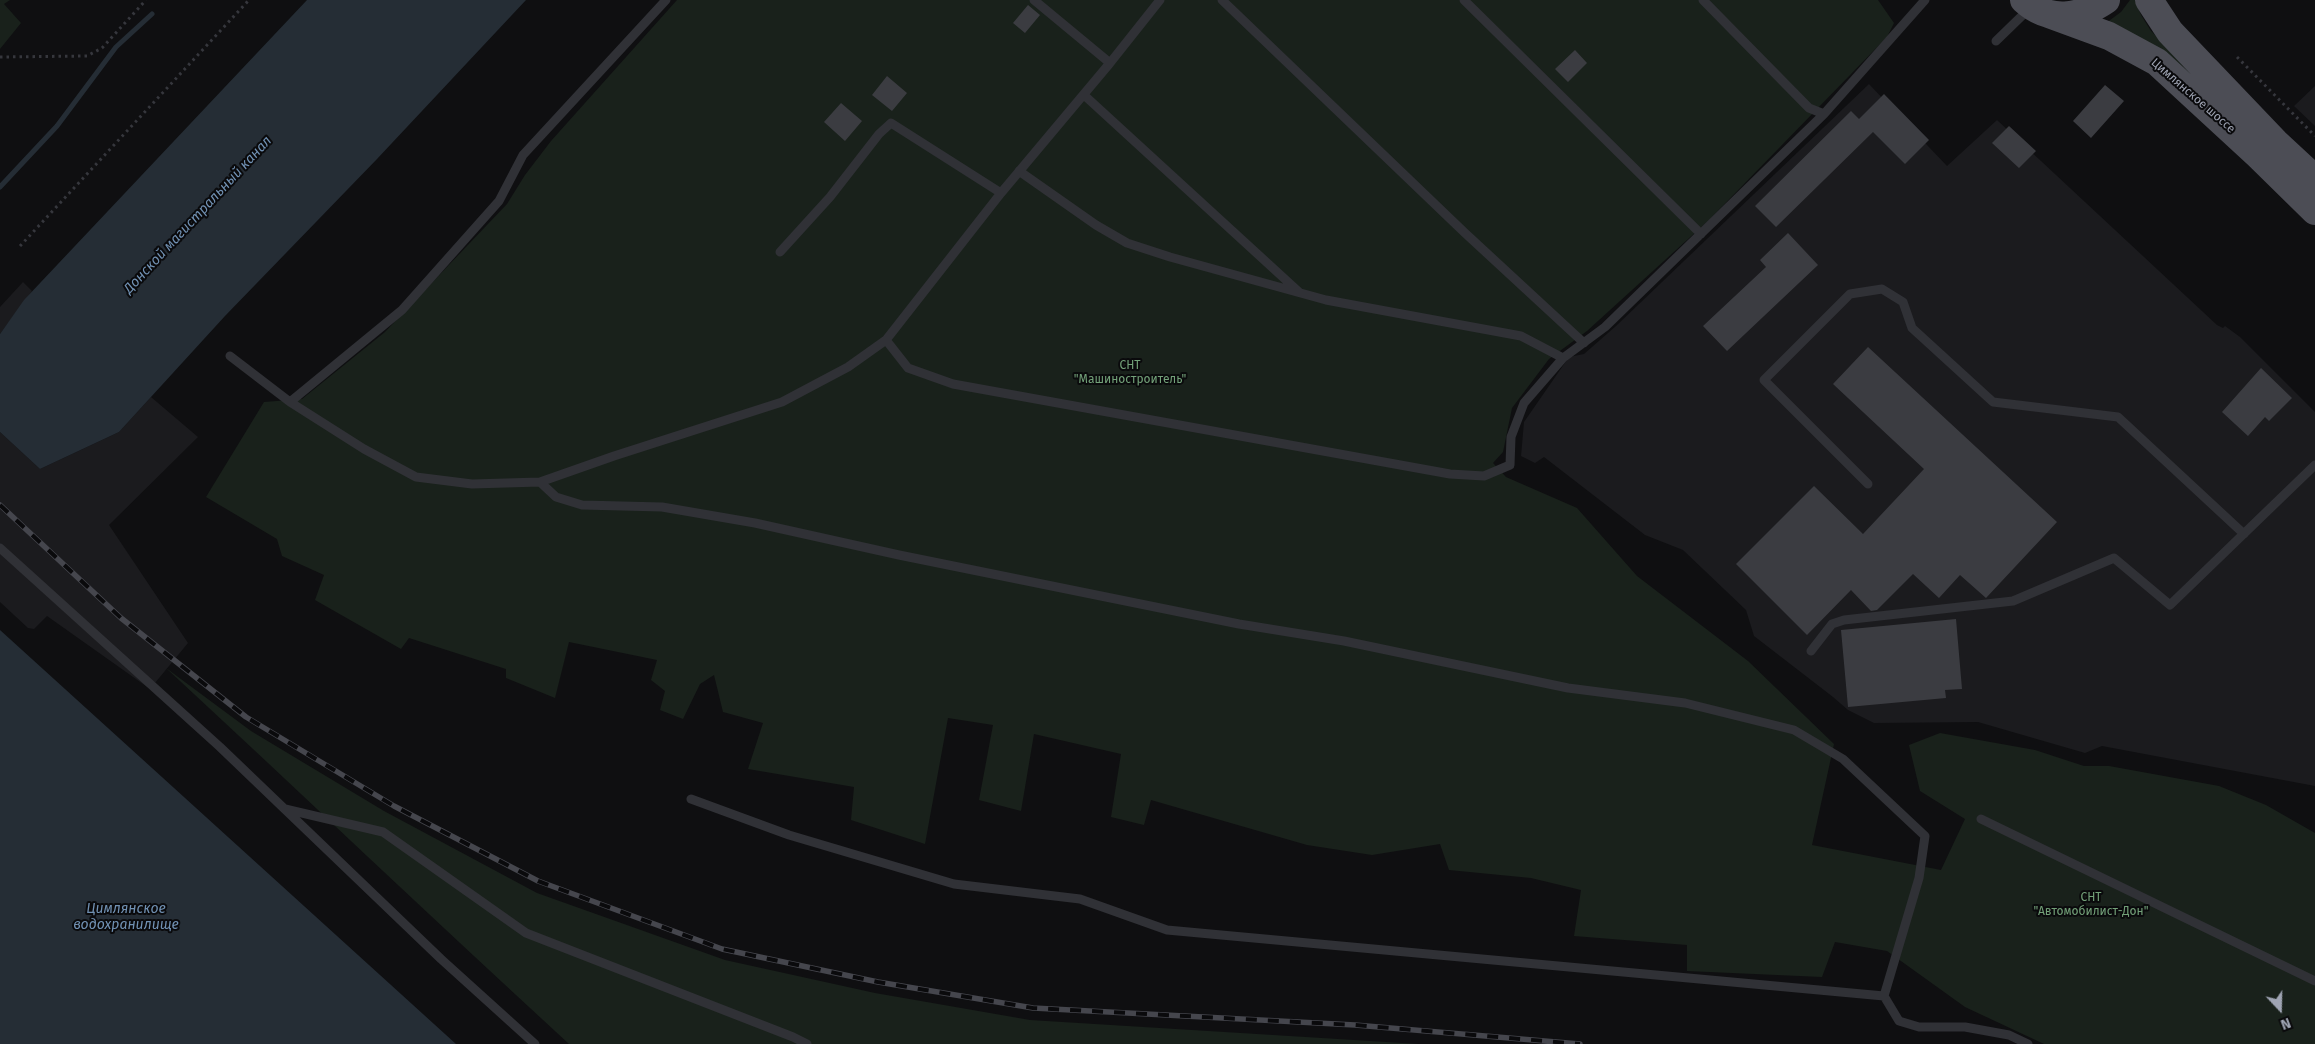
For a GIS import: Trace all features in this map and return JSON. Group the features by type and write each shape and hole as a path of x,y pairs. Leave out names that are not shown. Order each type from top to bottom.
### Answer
{"main road":[{"path":"2035,7 2070,16 2090,11 2106,0"},
{"name":"Цимлянское шоссе","path":"2149,0 2170,32 2275,142 2315,180"},
{"name":"Цимлянское шоссе","path":"2035,7 2109,36 2157,62 2259,156 2315,211"}],"lane":[{"path":"290,402 402,310 498,201 524,155 666,0"},
{"path":"1034,0 1110,63"},
{"path":"230,356 290,402 364,449 416,477 472,484 540,482 782,402 848,367 886,340 1000,193 1084,95 1160,0"},
{"path":"1222,0 1458,226 1584,343"},
{"path":"1464,0 1701,234"},
{"path":"1703,0 1809,108 1824,114"},
{"path":"886,340 908,368 953,384 1450,474 1484,476 1510,465 1511,436 1524,402 1563,358 1605,327 1824,114 1926,0"},
{"path":"1996,41 2035,7"},
{"path":"1084,95 1301,293"},
{"path":"780,252 830,197 879,134 892,123 1000,193"},
{"path":"1019,171 1096,225 1127,243 1170,257 1326,300 1521,336 1563,358"},
{"path":"1868,484 1764,380 1850,294 1882,289 1903,302 1912,328 1993,402 2118,417 2244,534"},
{"path":"1811,651 1832,624 1844,620 2013,601 2114,558 2170,605 2315,465"},
{"path":"540,482 556,497 582,505 662,507 755,523 900,555 1239,624 1344,641 1568,688 1686,703 1794,730 1843,759 1925,836 1919,878 1884,996 1899,1021 1919,1027 1965,1027 2009,1035 2028,1044"},
{"path":"0,548 220,747 441,959 535,1044"},
{"path":"691,799 789,835 954,884 1080,898 1167,930 1884,996"},
{"path":"284,809 383,832 526,933 807,1044"},
{"path":"1981,819 2315,981"}],"path":[{"path":"0,57 87,56 102,48 146,0"},
{"path":"20,246 249,0"},
{"path":"2237,57 2315,136"}],"shaded area":[{"path":"1869,84 1947,166 1997,120 2217,325 2223,328 2225,326 2240,337 2315,412 2315,786 2102,746 2085,753 1978,722 1874,723 1848,710 1754,636 1746,610 1683,550 1645,535 1544,457 1535,463 1521,456 1524,422 1569,357 1584,354 1616,326"},
{"path":"2315,86 2315,126 2294,106"},
{"path":"23,282 32,291 0,334 0,307"},
{"path":"151,397 198,437 109,525 188,643 150,689 47,616 34,629 28,628 0,602 0,432 40,469 119,432"}],"green space":[{"path":"0,0 10,0 4,4 21,23 0,49"},
{"name":"СНТ \"Машиностроитель\"","path":"677,0 1878,0 1894,23 1887,37 1709,220 1587,331 1549,359 1512,408 1503,452 1493,463 1506,477 1577,508 1637,576 1748,661 1834,744 1812,845 1941,870 1965,819 1920,791 1909,745 1940,733 2035,750 2084,766 2109,766 2219,786 2266,805 2315,833 2315,1044 2044,1044 1965,1007 1887,951 1835,942 1822,977 1687,971 1687,945 1574,936 1581,890 1531,878 1449,870 1440,844 1372,855 1307,845 1151,800 1144,825 1111,817 1121,754 1034,734 1021,811 979,800 993,725 948,718 925,844 851,820 854,787 748,769 763,723 723,712 714,675 700,684 683,719 660,710 665,691 651,680 657,660 569,642 555,698 506,678 506,669 409,638 401,649 315,600 324,575 282,556 277,539 206,497 264,402 302,399 385,332 507,204 525,175 551,141"},
{"path":"2130,0 2135,0 2141,15 2151,31 2315,193 2106,23 2121,12"},
{"path":"166,668 251,731 384,811 537,893 725,960 875,993 1030,1020 1419,1044 569,1044"}],"water":[{"name":"Донской магистральный канал","path":"307,0 526,0 377,159 225,316 119,432 40,469 0,432 0,334 24,300"},
{"name":"Цимлянское водохранилище","path":"0,630 456,1044 0,1044"}],"building":[{"path":"1028,5 1040,15 1025,33 1013,23"},
{"path":"1575,50 1587,63 1568,82 1555,69"},
{"path":"887,76 907,93 892,111 872,95"},
{"path":"2105,85 2124,101 2091,138 2073,121"},
{"path":"1884,94 1929,140 1905,164 1873,132 1776,227 1755,206 1851,111 1859,119"},
{"path":"841,103 862,121 845,141 824,122"},
{"path":"2009,126 2036,151 2019,168 1992,143"},
{"path":"1788,233 1818,265 1727,351 1703,326 1766,267 1760,260"},
{"path":"1868,347 2057,522 1986,598 1960,575 1939,598 1913,574 1877,610 1871,611 1851,590 1807,635 1736,564 1814,486 1863,534 1924,469 1833,384"},
{"path":"2261,368 2292,398 2269,421 2265,417 2248,436 2222,412"},
{"path":"1956,619 1962,689 1945,690 1946,698 1848,707 1841,630"}],"waterway":[{"path":"0,187 57,126 116,47 152,14"}],"railway":[{"path":"0,505 121,618 246,717 394,806 538,881 722,949 878,982 1033,1008 1355,1025 1580,1044"}],"park label":[{"name":"СНТ \"Автомобилист-Дон\"","path":"2091,905"}]}
